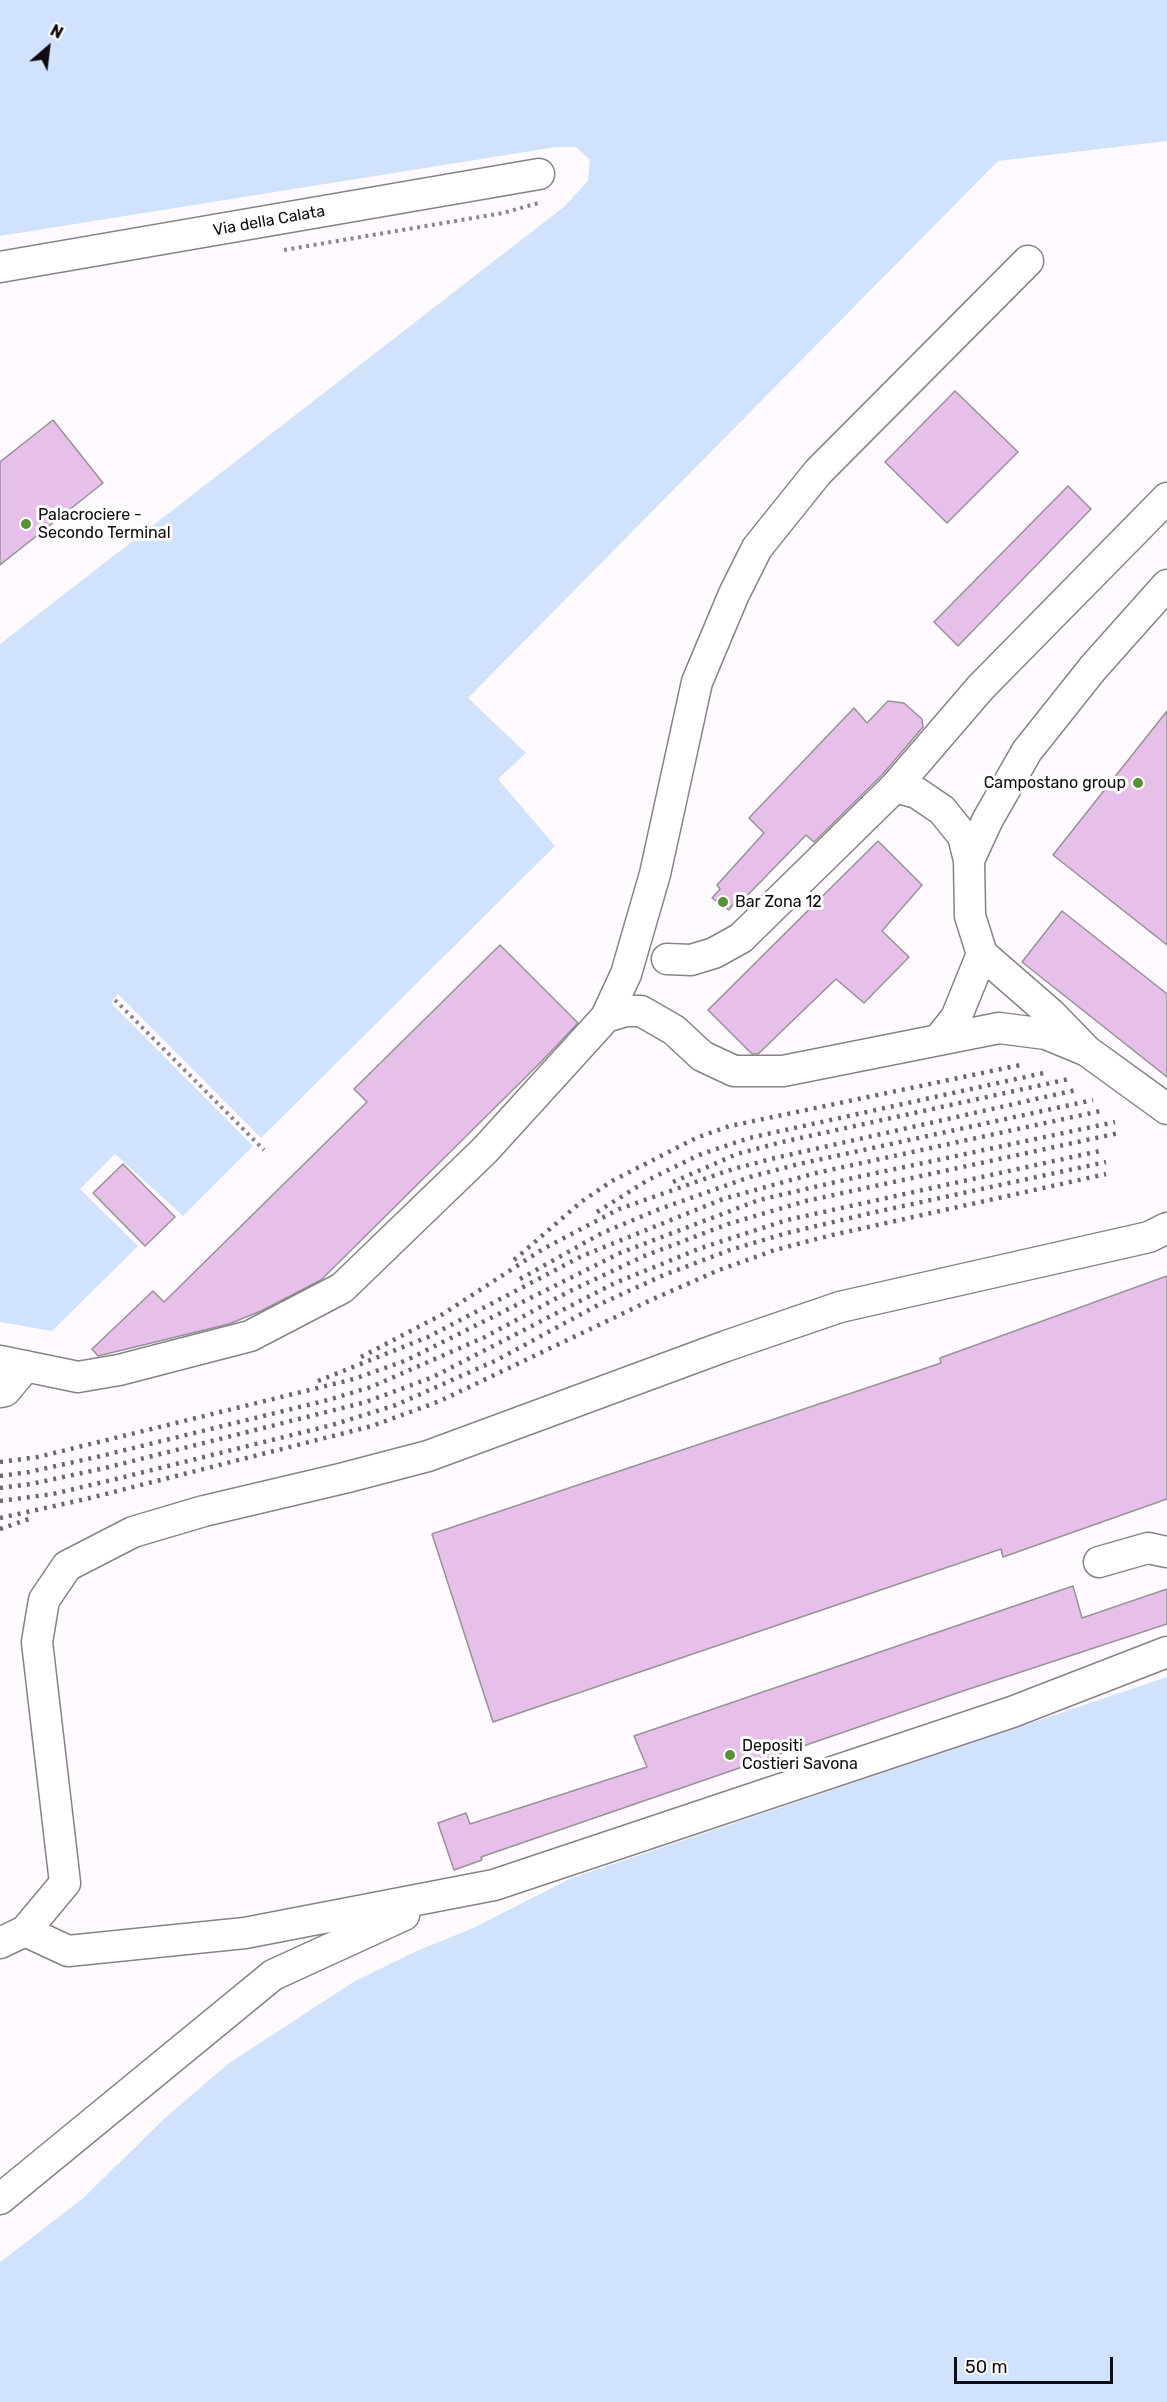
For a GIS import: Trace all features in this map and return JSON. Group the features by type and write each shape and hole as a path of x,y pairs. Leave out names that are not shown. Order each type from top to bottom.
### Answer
{"lane":[{"name":"Via della Calata","path":"0,267 540,188"},
{"path":"0,1392 4,1391 13,1364 78,1377 119,1370 250,1336 342,1288 485,1150 606,1017 631,960 655,873 697,682 734,594 758,548 818,472 1028,261"},
{"path":"667,959 691,960 714,953 741,938 895,787 981,687 1167,498"},
{"path":"969,860 987,819 1027,751 1093,668 1167,585"},
{"path":"895,787 917,793 942,810 963,836 969,860 970,916 982,954 1051,1014 1087,1051 1167,1109"},
{"path":"939,1039 956,1018 982,954"},
{"path":"606,1017 626,1011 641,1011 674,1030 702,1056 734,1071 783,1071 999,1028 1046,1034 1087,1051"},
{"path":"1167,1228 1149,1237 840,1307 726,1346 428,1456 204,1511 134,1532 67,1566 44,1600 37,1642 65,1882 12,1937 68,1951 245,1933 494,1885 689,1822 1012,1712 1167,1652"},
{"path":"1099,1562 1148,1548 1167,1552"},
{"path":"0,2199 273,1975 451,1894"}],"path":[{"path":"284,250 503,213 540,188"},
{"path":"116,1000 264,1150"}],"water":[{"path":"0,0 1167,0 1167,141 998,161 468,698 526,753 498,779 555,846 261,1138 118,994 111,1003 253,1146 183,1216 115,1154 80,1189 138,1246 52,1331 0,1322 0,644 565,206 588,181 590,160 576,147 556,147 0,236"},
{"path":"1167,1677 1167,2402 0,2402 0,2262 83,2198 168,2115 229,2063 353,1982 414,1952 473,1928 569,1879"}],"pier":[{"path":"569,1879 473,1928 414,1952 353,1982 229,2063 168,2115 83,2198 0,2262 0,2258 81,2196 166,2113 228,2060 352,1980"}],"building":[{"path":"955,391 1018,452 947,523 885,462"},
{"name":"Palacrociere - Secondo Terminal","path":"53,420 103,483 0,565 0,462"},
{"path":"1068,486 1091,509 958,646 934,622"},
{"path":"888,701 904,703 922,719 923,727 882,775 814,842 806,835 737,906 734,903 729,910 712,898 720,889 717,885 764,833 749,818 854,708 867,723"},
{"name":"Campostano group","path":"1167,711 1167,945 1053,855"},
{"path":"878,841 922,885 882,931 909,957 864,1003 836,979 758,1054 752,1054 708,1010"},
{"path":"1062,911 1167,994 1167,1077 1022,962"},
{"path":"500,945 578,1023 542,1061 321,1280 261,1311 229,1324 98,1356 92,1349 153,1291 164,1302 367,1102 354,1089"},
{"path":"123,1164 175,1217 145,1246 93,1193"},
{"path":"1167,1276 1167,1499 1003,1557 1001,1549 493,1722 432,1534 941,1363 940,1358"},
{"path":"1073,1586 1082,1618 1167,1589 1167,1624 963,1691 481,1857 482,1860 454,1870 438,1823 466,1813 470,1824 647,1767 634,1736"}],"railway":[{"path":"514,1260 581,1202 612,1181 696,1138 730,1126 1025,1064"},
{"path":"597,1212 648,1180 699,1155 749,1138 1048,1072"},
{"path":"673,1182 737,1154 782,1142 1069,1079"},
{"path":"361,1357 443,1314 543,1249 619,1209 733,1169 775,1158 1076,1090"},
{"path":"520,1279 602,1233 662,1208 750,1177 799,1164 1093,1100"},
{"path":"318,1381 428,1337 582,1256 723,1199 816,1173 1105,1110"},
{"path":"0,1462 38,1457 354,1379 407,1360 620,1253 759,1200 1115,1122"},
{"path":"0,1476 101,1456 328,1400 371,1387 485,1337 568,1292 642,1257 728,1224 806,1201 1119,1133"},
{"path":"0,1488 31,1484 105,1468 366,1402 433,1377 615,1283 701,1248 787,1220 1104,1150"},
{"path":"0,1501 53,1494 116,1479 332,1425 396,1405 497,1360 598,1305 664,1275 730,1250 787,1233 871,1213 1106,1162"},
{"path":"0,1518 86,1499 372,1426 440,1401 651,1300 719,1270 775,1250 1106,1174"},
{"path":"0,1529 32,1518"}],"place":[{"name":"Palacrociere - Secondo Terminal","path":"26,524"},
{"name":"Campostano group","path":"1138,783"},
{"name":"Bar Zona 12","path":"723,902"},
{"name":"Depositi Costieri Savona","path":"730,1755"}]}
